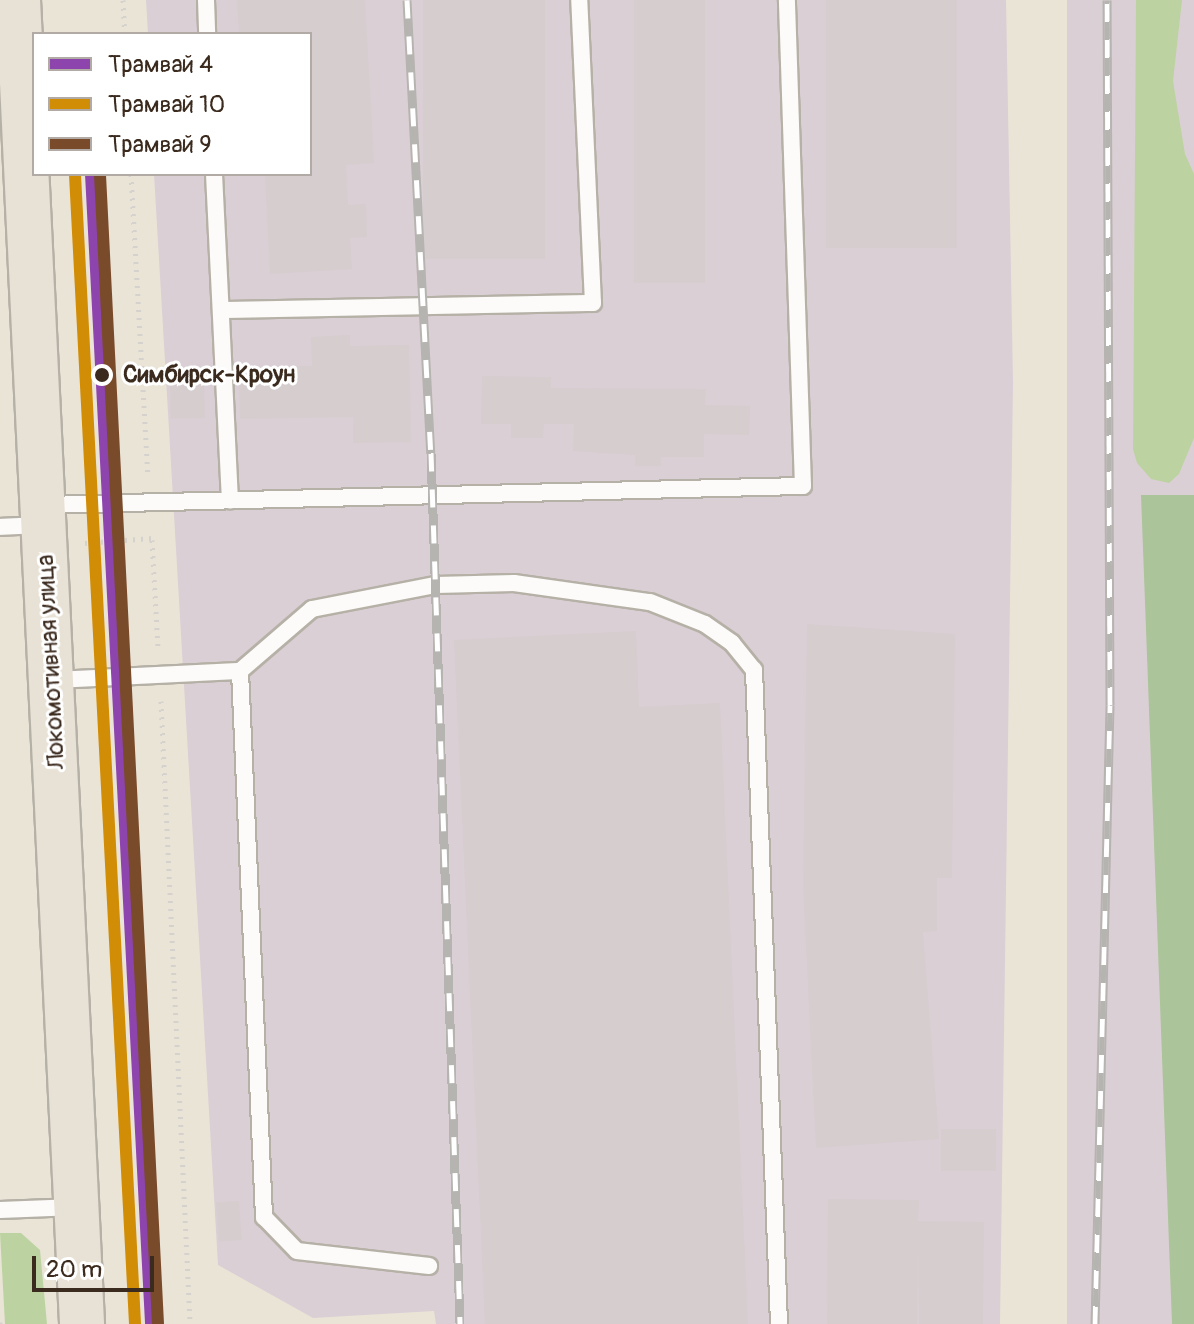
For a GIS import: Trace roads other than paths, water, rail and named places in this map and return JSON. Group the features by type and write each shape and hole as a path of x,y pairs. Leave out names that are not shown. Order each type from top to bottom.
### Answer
{"main road":[{"name":"Локомотивная улица","path":"18,0 78,1207 87,1322"}],"lane":[{"path":"206,0 207,32"},
{"path":"221,310 593,303 579,0"},
{"path":"0,527 44,525 150,503 803,486 787,0"},
{"path":"214,176 230,501"},
{"path":"52,680 240,671 312,609 467,584 514,583 650,602 705,624 739,652 754,670 779,1324"},
{"path":"240,671 264,1217 297,1251 429,1266"},
{"path":"0,1210 78,1207"}],"railway":[{"path":"407,0 431,453 460,1324"},
{"path":"1095,1324 1110,705 1107,0"}],"tram line":[{"name":"10","path":"75,176 135,1324"},
{"name":"4","path":"91,176 151,1324"},
{"name":"9","path":"100,176 158,1324"}],"place":[{"name":"Симбирск-Кроун","path":"102,375"}]}
